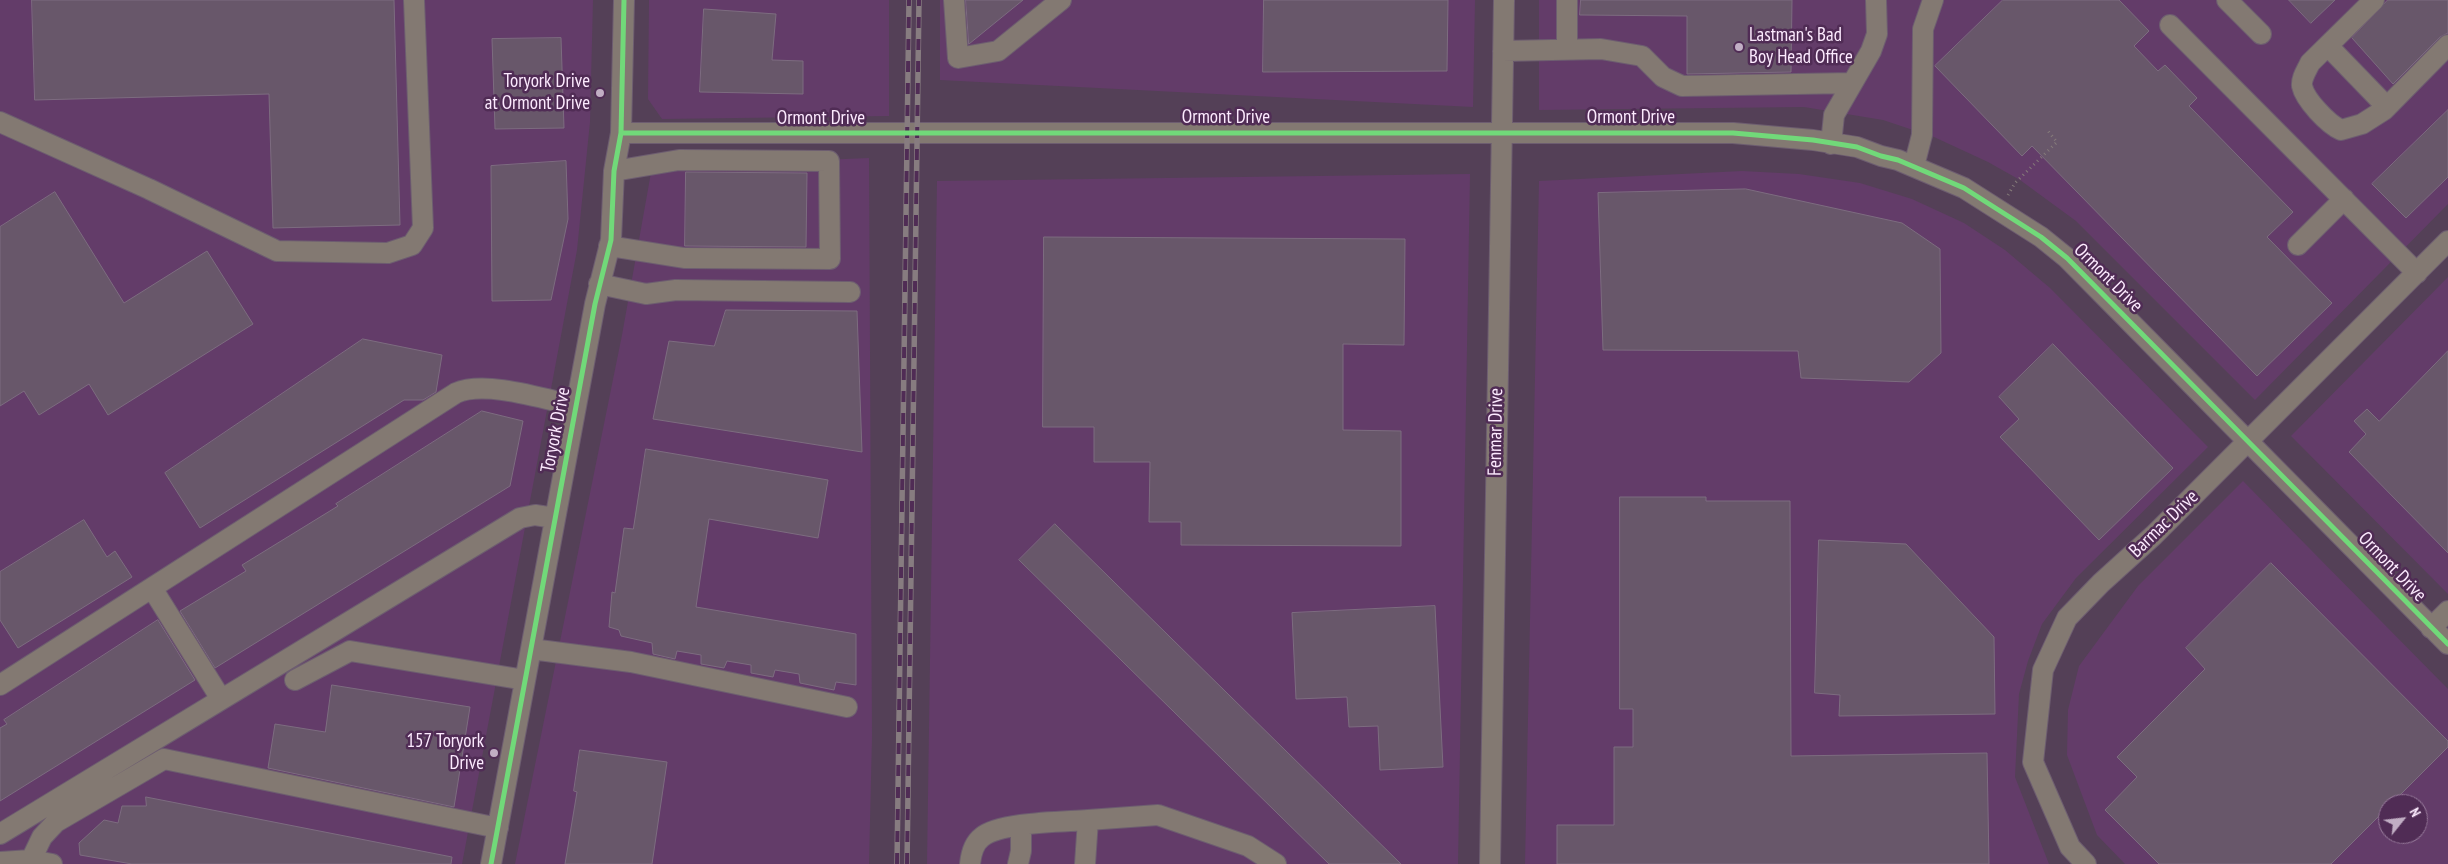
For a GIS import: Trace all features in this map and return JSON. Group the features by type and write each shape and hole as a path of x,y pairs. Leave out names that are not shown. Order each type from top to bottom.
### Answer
{"street":[{"path":"0,122 150,189 277,251 388,253 412,245 423,228 414,0"},
{"name":"Toryork Drive","path":"491,864 599,284 609,246 614,171 621,133 624,0"},
{"path":"954,0 958,58 998,51 1061,0"},
{"name":"Fenmar Drive","path":"1490,864 1504,0"},
{"path":"1566,50 1567,0"},
{"path":"1831,144 1834,114 1871,50 1877,34 1876,0"},
{"path":"1914,166 1922,135 1923,28 1933,0"},
{"path":"2227,0 2261,34"},
{"path":"2374,0 2310,63 2302,86 2311,103 2341,130 2362,124 2387,107 2448,45"},
{"path":"2170,25 2417,273"},
{"path":"2328,46 2387,107"},
{"path":"1503,51 1601,49 1642,56 1663,77 1682,86 1852,82"},
{"name":"Ormont Drive","path":"621,133 1761,134 1857,147 1914,166 1964,188 1999,209 2067,258 2448,644"},
{"path":"609,246 684,258 830,259 829,161 679,160 614,171"},
{"path":"2298,245 2344,199"},
{"name":"Barmac Drive","path":"2086,864 2070,847 2033,762 2043,670 2067,618 2249,441 2448,241"},
{"path":"599,284 646,294 676,290 850,292"},
{"path":"0,685 401,426 466,388 486,387 576,406"},
{"path":"0,834 520,518 535,515 556,518"},
{"path":"152,588 220,700"},
{"path":"2431,628 2448,612"},
{"path":"531,649 631,662 847,707"},
{"path":"296,680 350,651 525,680"},
{"path":"31,860 42,837 56,822 164,759 498,828"},
{"path":"970,864 972,851 982,837 1004,827 1158,815 1248,855 1276,864"},
{"path":"1085,864 1088,820"},
{"path":"1018,864 1021,851 1021,826"},
{"path":"0,862 31,860 52,864"}],"path":[{"path":"1999,209 2015,183 2057,142 2048,131"}],"shaded area":[{"path":"0,0 593,0 590,122 577,250 462,864 0,864"},
{"path":"649,0 889,0 889,116 662,119 648,99"},
{"path":"940,0 1475,0 1473,107 940,80"},
{"path":"1539,0 2448,0 2448,204 2255,400 2076,221 2020,180 1988,162 1934,137 1883,120 1804,107 1539,110"},
{"path":"869,158 872,737 869,864 515,864 622,335 652,167"},
{"path":"1742,171 1799,174 1860,183 1912,199 1964,223 2005,250 2050,288 2208,447 2076,578 2042,624 2028,661 2019,694 2015,777 2049,864 1525,864 1539,181"},
{"path":"1470,174 1458,864 927,864 937,181"},
{"path":"2448,277 2448,594 2291,436"},
{"path":"2243,481 2448,689 2448,864 2125,864 2097,835 2067,755 2068,710 2079,666 2138,586"}],"building":[{"path":"32,0 394,0 400,225 273,228 269,94 35,100"},
{"path":"966,0 1023,0 969,44"},
{"path":"1264,0 1448,0 1447,71 1263,72"},
{"name":"Lastman's Bad Boy Head Office","path":"1581,0 1792,0 1791,72 1687,74 1687,16 1580,15"},
{"path":"2003,0 2119,0 2149,31 2134,46 2158,71 2165,65 2197,98 2189,106 2293,212 2267,237 2332,303 2257,376 2032,146 2022,156 1935,66"},
{"path":"2289,0 2335,0 2311,23"},
{"path":"2388,0 2448,0 2448,33 2440,37 2393,84 2352,38"},
{"path":"704,9 776,14 772,60 803,61 803,94 700,92"},
{"path":"561,38 564,128 495,129 492,39"},
{"path":"2448,110 2448,177 2406,218 2372,184"},
{"path":"566,161 568,219 551,300 492,301 491,166"},
{"path":"686,172 807,173 806,247 685,246"},
{"path":"1746,189 1902,223 1940,249 1941,353 1909,382 1801,378 1798,351 1603,350 1598,193"},
{"path":"55,192 124,303 207,251 253,324 108,415 89,384 39,415 24,391 0,406 0,227"},
{"path":"1044,237 1405,239 1404,345 1343,344 1343,430 1401,431 1401,546 1181,545 1181,522 1149,522 1150,462 1094,462 1094,427 1043,427"},
{"path":"726,310 857,311 862,452 653,419 669,341 714,346"},
{"path":"363,339 442,355 436,392 423,400 404,400 200,528 165,473"},
{"path":"2053,344 2173,468 2099,540 2000,437 2019,419 1999,397"},
{"path":"2448,351 2448,553 2349,452 2366,434 2354,421 2367,409 2379,421"},
{"path":"482,411 523,421 510,486 215,668 180,611 246,571 242,565 338,506 336,504"},
{"path":"646,449 828,480 818,538 709,519 696,607 856,634 856,685 836,682 834,690 800,683 799,674 775,670 773,677 751,673 751,665 727,661 724,668 701,664 701,655 677,651 675,659 653,654 652,643 621,636 619,630 609,627 612,592 615,593 624,528 633,529"},
{"path":"1620,497 1706,497 1706,501 1790,501 1791,756 1987,753 1989,864 1557,864 1557,825 1614,825 1614,747 1633,747 1633,709 1620,709"},
{"path":"84,520 107,557 115,551 132,577 18,648 0,620 0,572"},
{"path":"1055,524 1401,864 1329,864 1019,560"},
{"path":"1819,540 1906,544 1994,637 1995,714 1839,716 1840,695 1815,693"},
{"path":"2271,563 2448,741 2448,747 2401,794 2378,794 2378,817 2331,864 2159,864 2105,810 2137,777 2117,757 2205,669 2186,648"},
{"path":"1435,606 1443,767 1380,770 1378,726 1349,727 1347,697 1296,699 1292,613"},
{"path":"158,620 195,680 0,801 0,728 7,724 4,720"},
{"path":"332,685 470,707 454,807 268,768 275,724 325,732"},
{"path":"580,750 667,762 652,864 565,864 577,792 574,791"},
{"path":"146,797 452,857 451,864 132,864 80,855 79,843 104,820 118,823 122,806 146,806"}],"railway":[{"path":"897,864 909,0"},
{"path":"907,864 919,0"}],"cycle path":[{"path":"491,864 595,304 611,240 614,171 621,133 624,0"},
{"path":"621,133 1733,133 1813,140 1857,147 1898,160 1964,188 2041,237 2067,258 2448,644"}],"place":[{"name":"Lastman's Bad Boy Head Office","path":"1739,47"},
{"name":"Toryork Drive at Ormont Drive","path":"600,93"},
{"name":"157 Toryork Drive","path":"494,753"}]}
